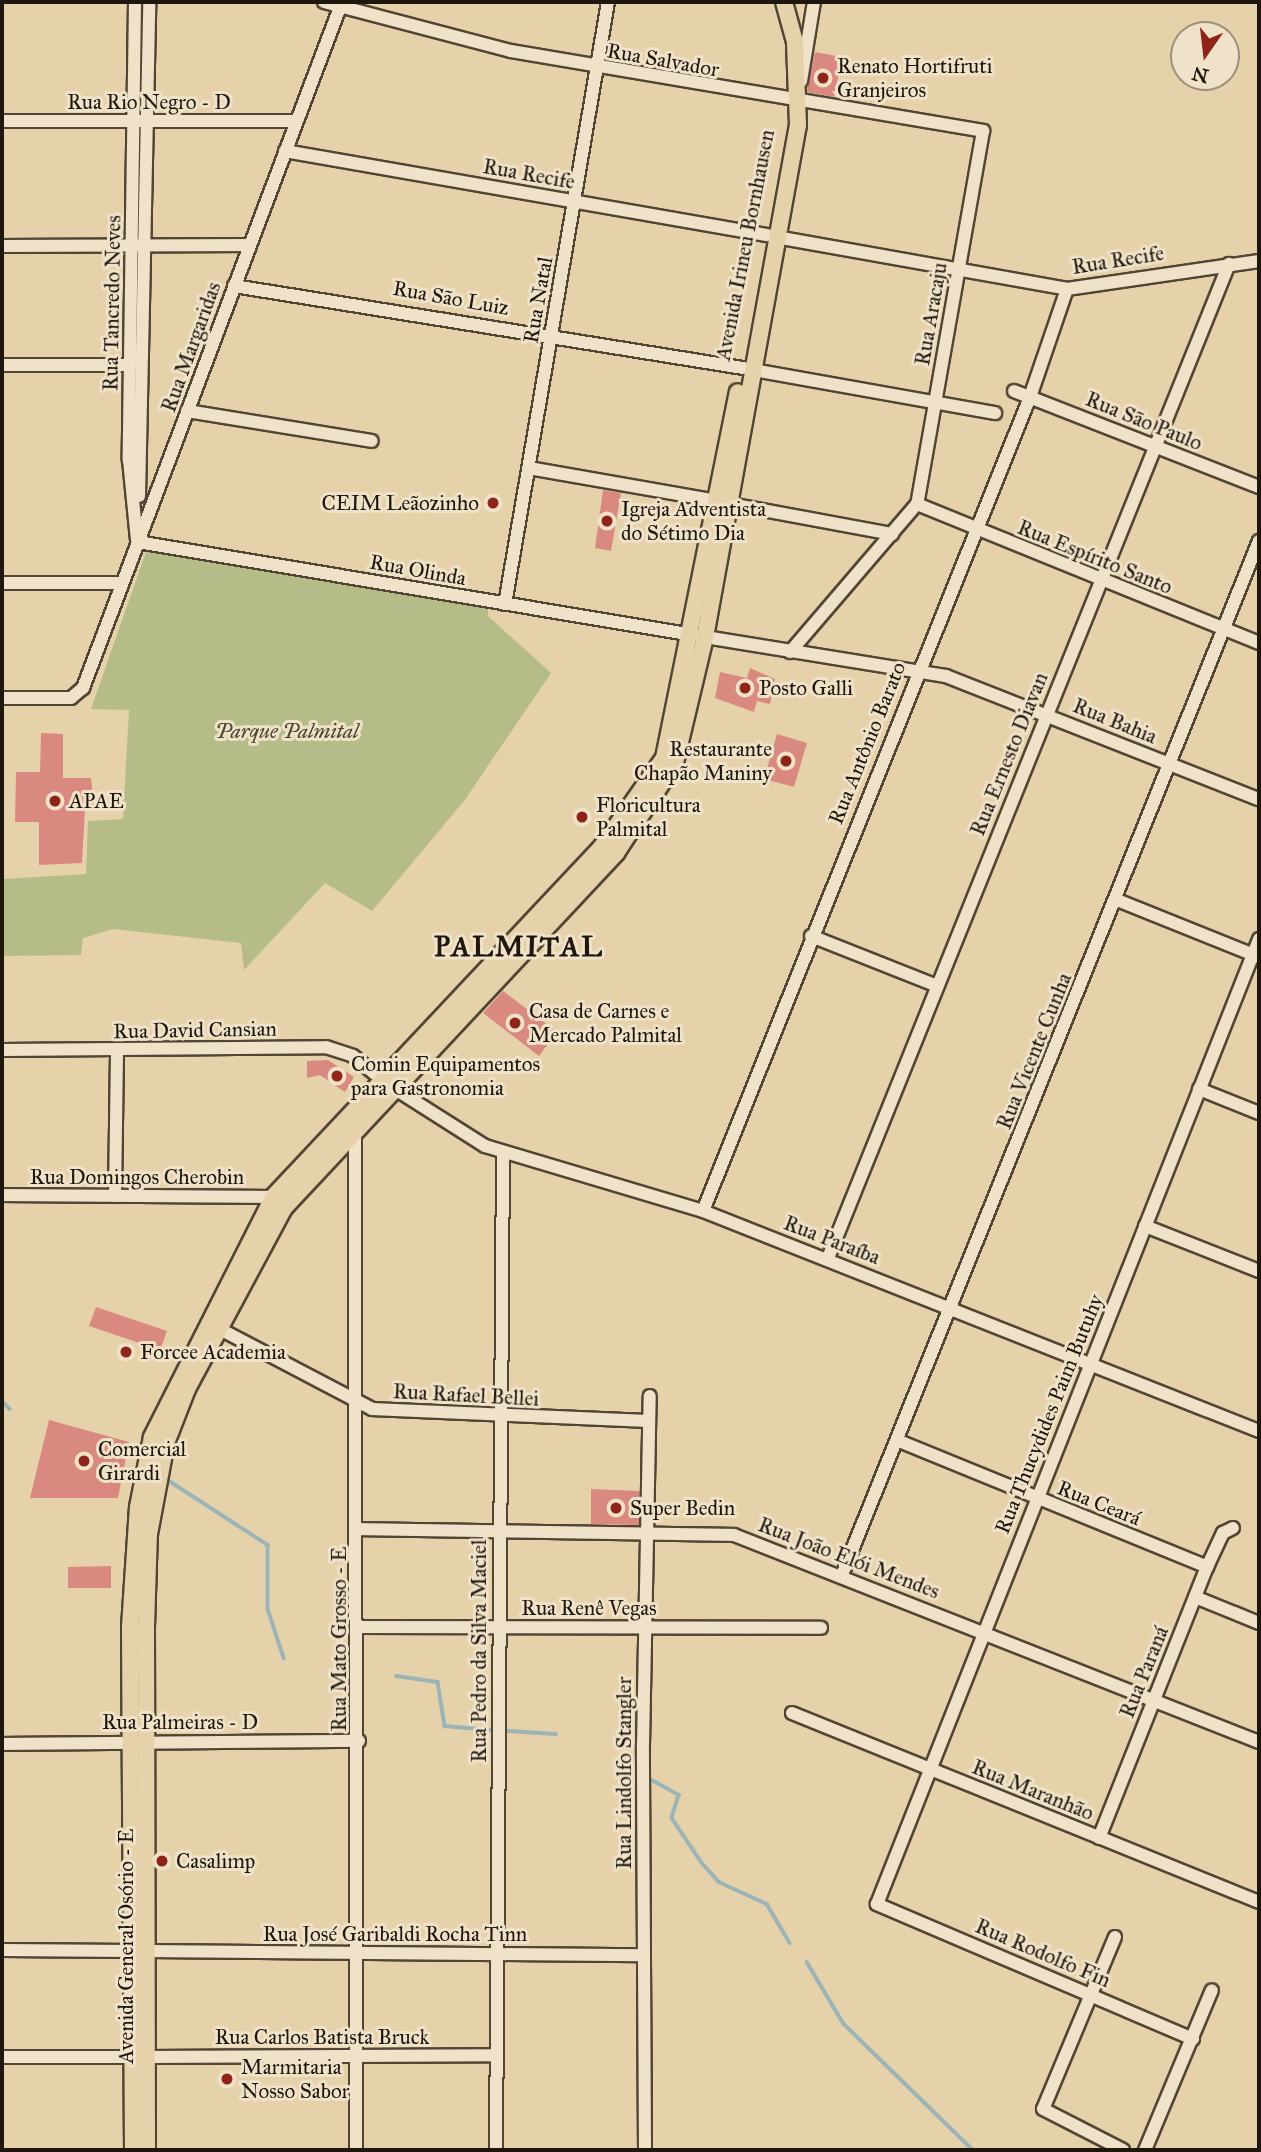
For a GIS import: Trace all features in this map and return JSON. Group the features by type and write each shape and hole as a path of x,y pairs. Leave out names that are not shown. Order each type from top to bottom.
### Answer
{"main road":[{"name":"Avenida Irineu Bornhausen","path":"139,1741 131,1581 142,1477 152,1437 212,1325 273,1197 350,1121 637,804 672,738 699,636 797,104 795,42 785,2"},
{"name":"Avenida Irineu Bornhausen","path":"212,1325 284,1208 350,1121"},
{"name":"Avenida General Osório - E","path":"133,2150 140,2057 139,1741"},
{"name":"Avenida General Osório - E","path":"140,2057 147,2150"}],"street":[{"name":"Rua Tancredo Neves","path":"135,2 129,460 138,542"},
{"name":"Rua Tancredo Neves","path":"138,542 148,246 149,2"},
{"name":"Rua Salvador","path":"324,2 341,4 443,35 597,67 797,104 983,131"},
{"name":"Rua Natal","path":"505,604 608,2"},
{"path":"797,104 814,2"},
{"name":"Rua Margaridas","path":"2,698 71,698 83,688 162,485 187,411 341,4"},
{"name":"Rua Rio Negro - D","path":"2,121 296,121"},
{"name":"Rua Aracaju","path":"917,504 983,131"},
{"name":"Rua Recife","path":"285,151 959,267 1067,289 1259,261"},
{"path":"2,246 250,245"},
{"name":"Rua Ernesto Diavan","path":"828,1258 1099,579 1229,264"},
{"name":"Rua São Luiz","path":"234,286 552,335 995,413"},
{"name":"Rua Antônio Barato","path":"703,1211 916,673 1030,397 1067,289"},
{"path":"2,365 130,365"},
{"name":"Rua São Paulo","path":"1014,391 1259,487"},
{"path":"187,411 372,441"},
{"path":"529,468 892,534"},
{"path":"139,480 162,485"},
{"path":"790,652 917,504"},
{"name":"Rua Espírito Santo","path":"917,504 1259,643"},
{"name":"Rua Vicente Cunha","path":"842,1576 1117,900 1259,541"},
{"name":"Rua Olinda","path":"138,542 916,673"},
{"path":"2,583 122,583"},
{"name":"Rua Bahia","path":"916,673 946,676 1259,799"},
{"path":"1117,900 1256,956"},
{"path":"811,936 937,986"},
{"name":"Rua Thucydides Paim Butuhy","path":"877,1904 928,1769 1199,1089 1256,956 1259,939"},
{"name":"Rua David Cansian","path":"2,1050 326,1047 353,1056 386,1082"},
{"path":"116,1196 117,1050"},
{"name":"Rua Paraíba","path":"386,1082 503,1153 703,1211 1259,1430"},
{"path":"1199,1089 1259,1113"},
{"name":"Rua Mato Grosso - E","path":"350,1121 360,1403 356,1626 359,1741 356,2150"},
{"name":"Rua Pedro da Silva Maciel","path":"496,2150 503,1153"},
{"name":"Rua Domingos Cherobin","path":"2,1195 273,1197"},
{"path":"1145,1226 1259,1271"},
{"name":"Rua Rafael Bellei","path":"212,1325 360,1403 408,1415 648,1421"},
{"name":"Rua Lindolfo Stangler","path":"645,2150 644,1627 650,1396"},
{"name":"Rua Ceará","path":"899,1441 1207,1567"},
{"name":"Rua Paraná","path":"1099,1838 1207,1567 1223,1533 1233,1528"},
{"name":"Rua João Elói Mendes","path":"358,1529 645,1531 734,1535 984,1631 1259,1742"},
{"path":"1195,1597 1259,1623"},
{"name":"Rua Renê Vegas","path":"356,1626 821,1628"},
{"name":"Rua Maranhão","path":"792,1713 1259,1902"},
{"name":"Rua Palmeiras - D","path":"2,1744 359,1741"},
{"name":"Rua Rodolfo Fin","path":"877,1904 1193,2039"},
{"path":"1115,1937 1043,2109 1050,2118 1123,2150"},
{"name":"Rua José Garibaldi Rocha Tinn","path":"2,1950 643,1955"},
{"path":"1145,2150 1212,1990"},
{"name":"Rua Carlos Batista Bruck","path":"2,2057 497,2055"}],"green space":[{"name":"Parque Palmital","path":"147,549 488,606 488,616 551,673 464,801 372,911 325,883 244,970 241,943 113,929 83,938 81,955 2,956 4,879 86,874 88,821 123,819 129,710 91,709"}],"building":[{"name":"Renato Hortifruti Granjeiros","path":"815,52 842,57 834,97 807,92"},
{"name":"Igreja Adventista do Sétimo Dia","path":"603,490 621,493 611,551 595,548"},
{"name":"Posto Galli","path":"750,668 775,679 770,704 757,701 754,712 715,698 720,672 747,678"},
{"name":"APAE","path":"41,733 63,734 63,778 91,778 94,808 85,808 82,863 39,865 39,822 15,822 16,772 40,772"},
{"name":"Restaurante Chapão Maniny","path":"777,734 807,743 794,787 764,779"},
{"name":"Casa de Carnes e Mercado Palmital","path":"503,991 557,1032 539,1056 483,1013"},
{"name":"Comin Equipamentos para Gastronomia","path":"328,1060 354,1077 345,1092 320,1075 307,1078 307,1061"},
{"path":"96,1307 167,1331 160,1350 89,1326"},
{"name":"Comercial Girardi","path":"49,1420 129,1442 118,1498 30,1498"},
{"name":"Super Bedin","path":"591,1489 639,1491 639,1525 591,1524"},
{"path":"111,1566 111,1588 68,1588 68,1567"}],"waterway":[{"path":"2,1401 10,1409"},
{"path":"171,1482 268,1545 268,1609 284,1658"},
{"path":"396,1676 438,1682 445,1726 491,1730"},
{"path":"507,1731 556,1734"},
{"path":"652,1780 679,1795 672,1818 702,1863 719,1882 767,1904 790,1943"},
{"path":"807,1962 844,2024 973,2150"}],"place":[{"name":"Renato Hortifruti Granjeiros","path":"823,78"},
{"name":"CEIM Leãozinho","path":"493,503"},
{"name":"Igreja Adventista do Sétimo Dia","path":"607,521"},
{"name":"Posto Galli","path":"745,688"},
{"name":"Restaurante Chapão Maniny","path":"786,761"},
{"name":"APAE","path":"55,801"},
{"name":"Floricultura Palmital","path":"582,817"},
{"name":"Casa de Carnes e Mercado Palmital","path":"515,1023"},
{"name":"Comin Equipamentos para Gastronomia","path":"337,1076"},
{"name":"Forcee Academia","path":"126,1352"},
{"name":"Comercial Girardi","path":"84,1461"},
{"name":"Super Bedin","path":"616,1508"},
{"name":"Casalimp","path":"162,1861"},
{"name":"Marmitaria Nosso Sabor","path":"227,2079"}],"district":[{"name":"PALMITAL","path":"519,947"}]}
